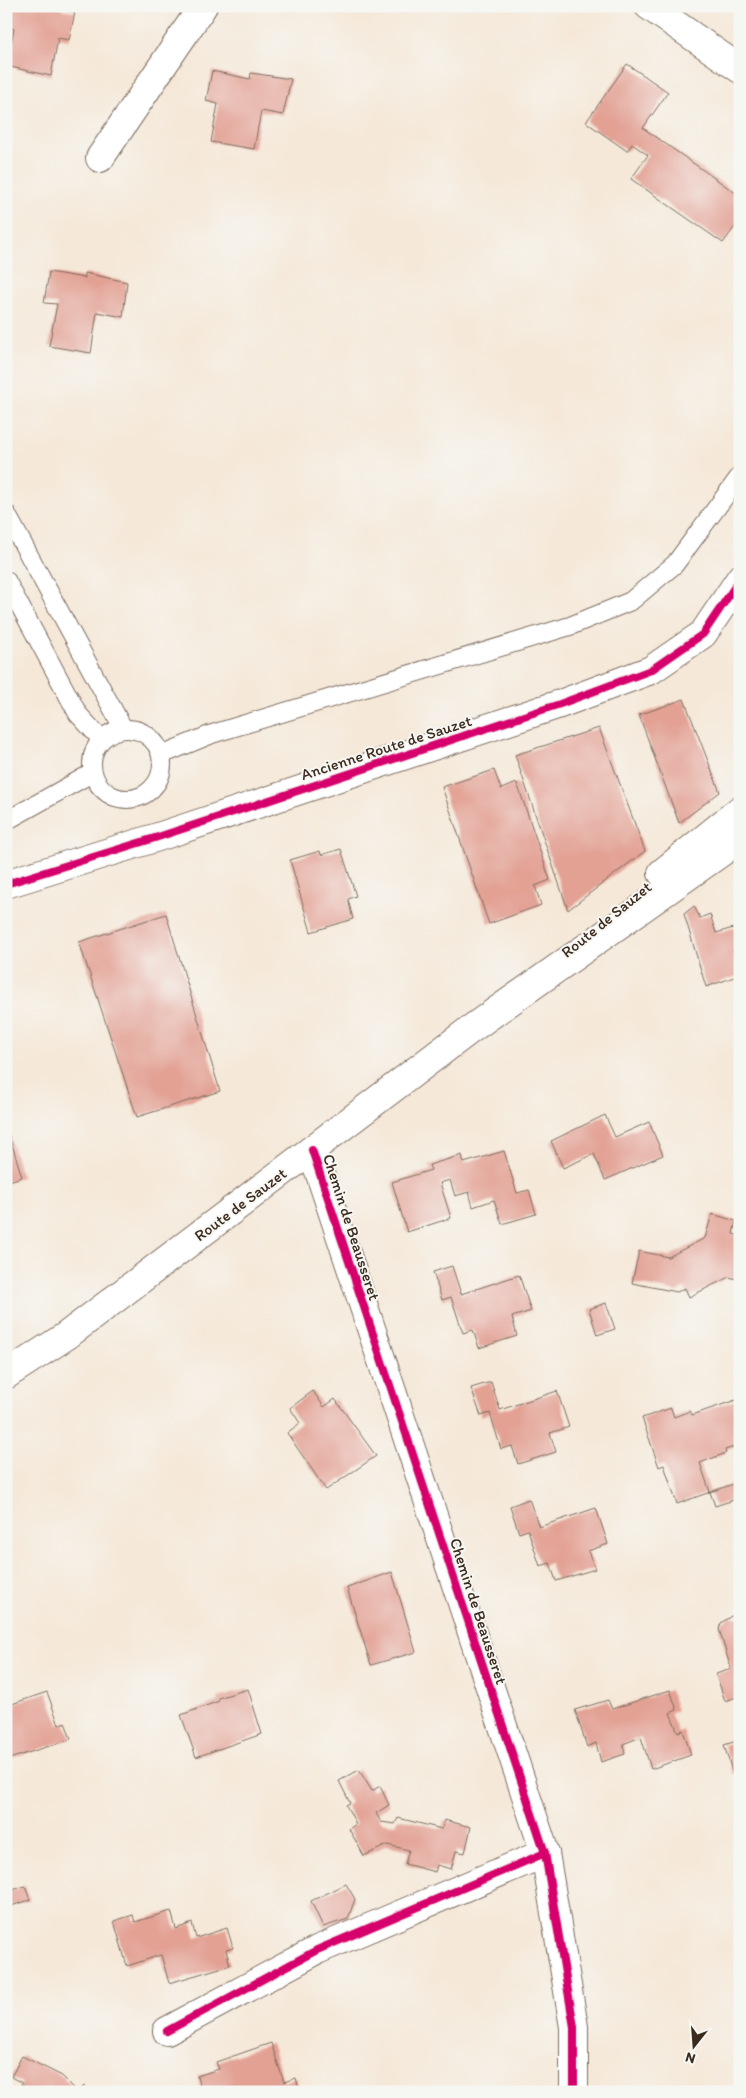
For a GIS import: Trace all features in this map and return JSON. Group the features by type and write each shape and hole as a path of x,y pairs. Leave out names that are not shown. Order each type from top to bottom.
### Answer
{"street":[{"path":"100,158 203,6"},
{"path":"649,6 740,69"},
{"name":"Ancienne Route de Sauzet","path":"6,884 158,837 560,704 650,670 703,634 740,580"},
{"name":"Route de Sauzet","path":"6,1375 66,1336 471,1029 740,810"},
{"name":"Route de Sauzet","path":"471,1029 740,839"},
{"name":"Chemin de Beausseret","path":"312,1150 545,1853 574,2027 574,2092"},
{"path":"167,2031 317,1950 545,1853"}],"lane":[{"path":"161,755 212,734 570,626 631,601 674,564 740,476"},
{"path":"6,513 123,728"},
{"path":"6,580 78,714 102,739"},
{"path":"123,728 136,729 147,735 156,743 161,755 162,767 159,779 152,789 142,796 130,799 118,798 107,793 98,784 92,773 91,761 94,749 102,739 112,732 123,728"},
{"path":"6,821 92,773"}],"building":[{"path":"6,6 50,6 75,12 69,40 58,38 51,76 6,66 14,29 6,27"},
{"path":"627,64 668,92 643,128 740,196 740,220 723,243 631,179 648,155 632,144 627,151 586,122"},
{"path":"212,71 250,79 251,73 291,79 283,115 261,111 254,149 211,142 218,104 206,101"},
{"path":"49,272 85,278 85,273 127,282 123,317 97,312 91,353 49,346 57,304 44,303"},
{"path":"684,699 720,792 679,823 639,715"},
{"path":"599,728 645,851 568,910 515,755"},
{"path":"494,770 501,789 517,783 550,880 535,886 541,905 489,924 442,787"},
{"path":"341,849 356,896 348,899 353,919 311,932 290,860 320,851 321,855"},
{"path":"694,906 700,918 710,914 716,933 740,926 740,948 733,950 740,975 706,987 684,914"},
{"path":"166,914 220,1091 137,1117 79,942"},
{"path":"605,1115 615,1137 649,1122 663,1155 605,1180 594,1154 563,1168 551,1141"},
{"path":"6,1125 22,1177 6,1182"},
{"path":"504,1151 517,1193 529,1190 536,1214 502,1224 494,1200 473,1207 469,1192 455,1196 450,1180 440,1183 451,1218 407,1232 392,1182 431,1170 429,1165 462,1155 464,1163"},
{"path":"712,1214 736,1221 733,1234 740,1236 740,1280 729,1277 689,1297 685,1288 677,1292 632,1283 639,1251 668,1257 705,1238"},
{"path":"452,1266 461,1294 519,1275 531,1311 512,1317 517,1336 479,1348 473,1330 463,1333 451,1297 442,1300 433,1272"},
{"path":"606,1303 615,1329 597,1335 589,1309"},
{"path":"491,1382 500,1410 557,1391 569,1427 550,1433 556,1452 518,1464 512,1446 501,1449 490,1413 481,1416 471,1388"},
{"path":"313,1391 324,1407 335,1399 376,1456 326,1490 287,1433 300,1423 290,1408"},
{"path":"740,1395 740,1445 725,1450 726,1453 700,1463 710,1492 677,1504 664,1465 659,1467 642,1418 671,1408 674,1417 690,1411 692,1415 736,1400"},
{"path":"739,1482 740,1498 715,1506 710,1492"},
{"path":"529,1499 539,1527 596,1508 608,1544 588,1551 595,1569 556,1581 550,1563 540,1566 528,1530 519,1533 510,1506"},
{"path":"392,1572 416,1652 371,1665 347,1588"},
{"path":"731,1616 740,1618 740,1696 725,1701 716,1674 731,1669 719,1629 721,1623"},
{"path":"248,1689 262,1734 196,1757 181,1715 219,1701 218,1698"},
{"path":"670,1690 677,1710 670,1713 678,1732 683,1730 691,1755 651,1769 641,1737 623,1744 625,1754 601,1762 596,1743 587,1747 575,1710 608,1700 612,1709"},
{"path":"47,1692 59,1725 65,1722 71,1739 6,1760 6,1706"},
{"path":"740,1740 740,1772 733,1774 724,1745"},
{"path":"359,1770 372,1791 380,1786 389,1805 376,1813 381,1822 395,1824 398,1818 442,1829 444,1820 471,1827 465,1853 456,1851 451,1869 437,1865 435,1872 405,1864 409,1850 387,1845 364,1856 349,1829 356,1824 346,1805 350,1803 339,1781"},
{"path":"346,1884 355,1899 348,1919 323,1927 311,1901"},
{"path":"25,1886 30,1900 11,1906 6,1892"},
{"path":"171,1911 176,1929 192,1923 196,1938 227,1928 233,1948 226,1950 230,1965 169,1983 161,1955 127,1966 114,1921 133,1915 135,1922"},
{"path":"271,2043 284,2082 296,2078 300,2092 202,2092 197,2076 219,2069 216,2062"},
{"path":"22,2056 62,2076 78,2092 18,2092 22,2083 11,2077"},
{"path":"84,2086 90,2092 78,2092"}],"cycle path":[{"path":"6,884 158,837 560,704 651,670 703,634 740,579"},
{"path":"312,1150 545,1853 574,2027 574,2092"},
{"path":"167,2031 317,1950 545,1853"}]}
